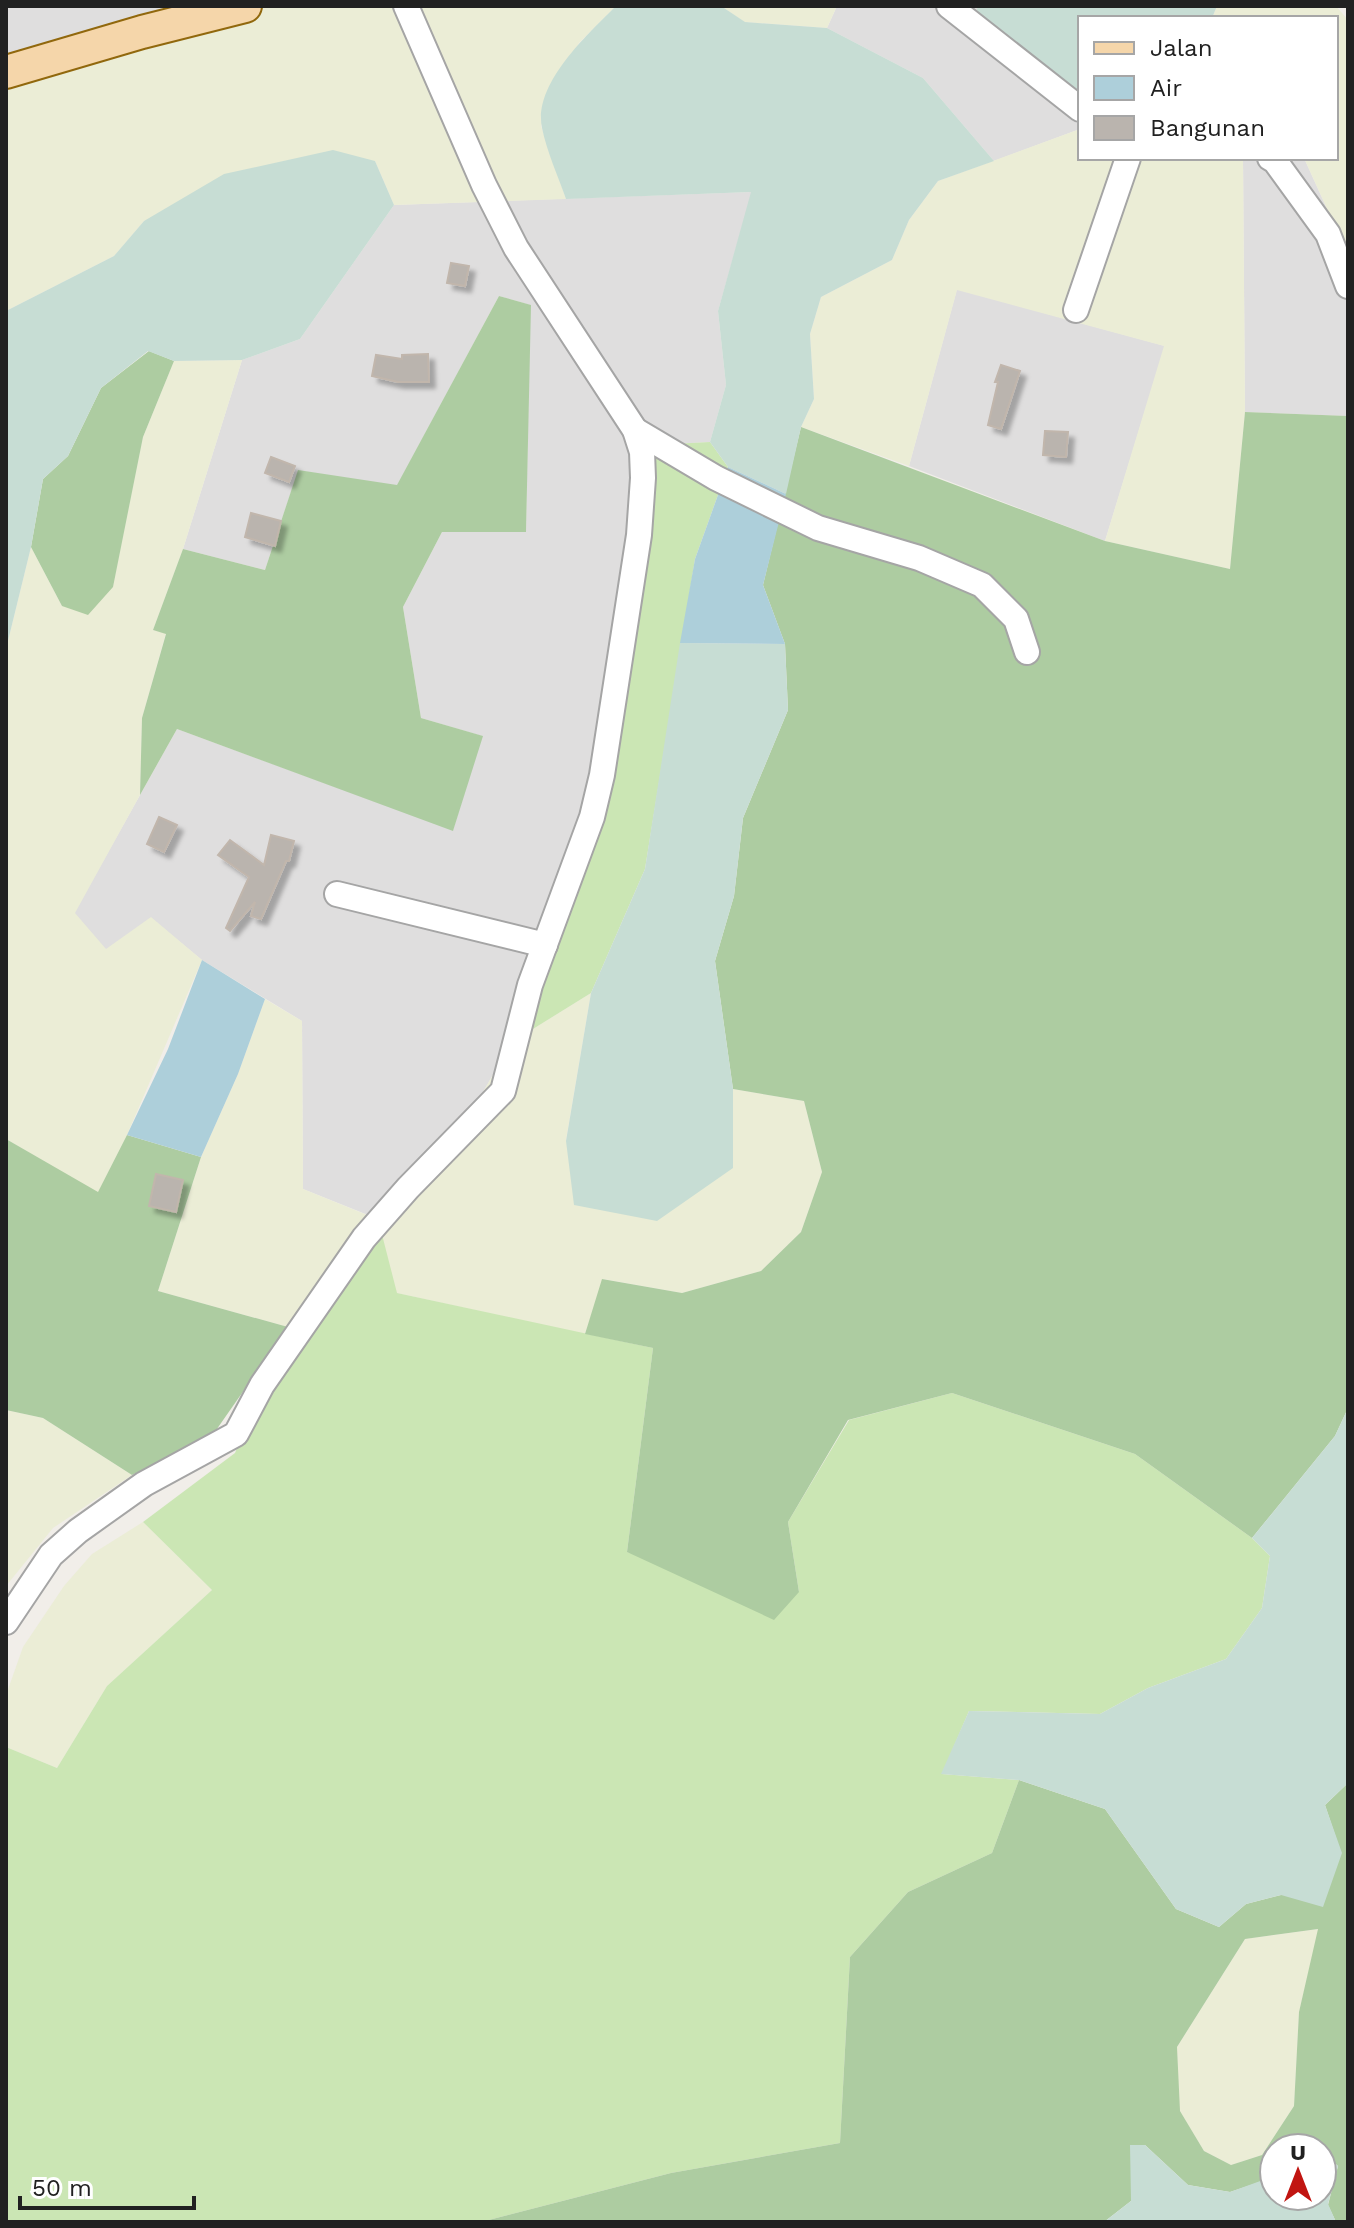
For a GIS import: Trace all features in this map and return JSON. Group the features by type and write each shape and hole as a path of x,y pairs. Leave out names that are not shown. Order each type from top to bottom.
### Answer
{"main road":[{"path":"6,72 245,6"}],"street":[{"path":"6,1622 51,1555 78,1531 144,1484 236,1434 262,1385 364,1238 503,1091 530,985 592,817 602,775 639,535 642,452 635,430 516,248 484,185 406,6"},
{"path":"949,6 1078,107"},
{"path":"1076,310 1127,160"},
{"path":"1273,160 1328,234 1348,286"},
{"path":"635,430 716,478 818,528 919,558 982,585 1016,619 1027,652"},
{"path":"337,894 545,945"}],"shaded area":[{"path":"6,6 221,6 6,78"},
{"path":"837,6 978,6 971,27 1078,102 1078,130 994,161 923,78 827,28"},
{"path":"1243,160 1305,160 1348,255 1348,416 1245,412"},
{"path":"752,192 718,311 726,385 710,442 653,445 608,790 512,1042 462,1128 378,1219 303,1189 302,1021 202,960 151,918 106,950 74,913 177,729 453,830 482,736 421,718 403,607 442,532 526,532 530,305 499,296 397,486 298,471 265,570 183,549 242,360 300,339 394,205"},
{"path":"957,289 1165,346 1105,541 909,466"}],"green space":[{"path":"221,6 616,6 579,43 541,126 566,199 394,205 375,161 144,221 114,256 6,311 6,78"},
{"path":"616,6 721,6 745,22 827,28 923,78 994,161 938,181 909,220 892,260 821,297 810,334 814,399 801,427 786,494 728,467 710,442 726,385 718,311 751,192 566,199 550,155 542,128 541,111 546,94 565,61"},
{"path":"721,6 837,6 827,28 744,22"},
{"path":"978,6 1217,6 1213,16 1078,16 1078,102 971,27"},
{"path":"1217,6 1336,6 1348,20 1348,255 1305,160 1338,160 1338,16 1213,16"},
{"path":"1078,130 1078,160 1243,160 1245,412 1230,569 1105,541 1164,346 957,290 909,466 801,427 814,399 810,334 821,297 892,260 909,220 938,181"},
{"path":"333,150 375,161 394,205 300,339 242,360 174,361 148,351 101,388 68,456 43,479 31,547 6,649 6,311 114,256 144,221 224,174"},
{"path":"499,296 531,305 526,532 442,532 403,607 421,718 483,736 453,831 177,729 140,795 142,718 166,634 153,630 183,549 265,570 298,470 397,485"},
{"path":"149,351 174,361 143,437 113,587 88,615 62,606 31,547 43,479 68,456 101,388"},
{"path":"242,360 183,549 153,630 166,633 142,718 140,795 75,913 106,949 151,917 202,960 127,1135 98,1193 6,1139 6,649 31,547 62,606 113,586 143,437 174,361"},
{"path":"1245,412 1348,416 1348,1408 1335,1436 1252,1538 1135,1454 952,1393 848,1420 788,1522 799,1592 774,1620 627,1552 653,1348 585,1334 602,1279 682,1293 761,1271 801,1232 822,1172 804,1101 733,1089 715,961 734,896 743,818 788,710 785,644 763,585 801,427 1105,541 1230,569"},
{"path":"710,442 728,467 695,559 645,869 591,993 512,1042 608,790 653,445"},
{"path":"680,643 785,644 788,710 743,818 734,896 715,961 733,1089 733,1168 657,1221 574,1205 566,1141 591,993 645,869"},
{"path":"591,993 566,1140 732,1168 733,1089 804,1101 822,1172 801,1232 761,1271 682,1293 603,1279 585,1334 397,1293 288,1327 158,1291 201,1157 238,1074 265,999 302,1021 303,1189 377,1219 462,1128 512,1042"},
{"path":"127,1135 201,1157 158,1291 288,1327 212,1436 132,1475 43,1418 6,1410 6,1139 98,1192"},
{"path":"378,1219 397,1293 653,1348 627,1552 799,1592 788,1522 849,1420 952,1393 1135,1454 1252,1538 1270,1556 1262,1608 1226,1659 1148,1688 1100,1714 969,1711 942,1774 1019,1780 992,1853 908,1892 850,1957 840,2143 671,2173 481,2222 6,2222 6,1747 57,1768 107,1686 212,1590 143,1522 235,1453 288,1327"},
{"path":"1348,1408 1348,1783 1325,1805 1342,1853 1323,1907 1281,1895 1246,1904 1219,1927 1176,1909 1105,1809 1019,1780 941,1774 969,1711 1100,1714 1148,1688 1226,1659 1262,1608 1270,1556 1252,1538 1335,1436"},
{"path":"6,1410 43,1418 132,1475 53,1528 6,1586"},
{"path":"143,1522 212,1590 107,1686 57,1768 6,1747 6,1695 23,1647 64,1586 92,1554"},
{"path":"1019,1780 1105,1809 1176,1909 1219,1927 1246,1904 1281,1895 1341,1853 1325,1805 1348,1783 1348,2222 1336,2222 1331,2212 1338,2212 1338,2132 1277,2132 1294,2106 1299,2012 1318,1929 1245,1939 1177,2047 1180,2111 1204,2151 1231,2165 1258,2156 1258,2183 1230,2192 1188,2185 1145,2145 1131,2201 1104,2222 481,2222 671,2173 840,2143 850,1957 908,1892 992,1853"},
{"path":"1319,1929 1299,2012 1294,2106 1277,2132 1258,2132 1258,2156 1231,2165 1204,2151 1179,2110 1177,2047 1245,1939"},
{"path":"1130,2145 1145,2145 1188,2185 1230,2192 1258,2182 1258,2212 1332,2212 1336,2222 1104,2222 1131,2201"}],"water":[{"path":"728,467 786,494 763,585 785,644 680,643 695,559"},
{"path":"202,960 265,999 238,1074 201,1157 127,1135 168,1049"}],"building":[{"path":"451,263 469,266 465,286 447,283"},
{"path":"428,354 429,382 398,382 372,376 376,355 402,359 402,355"},
{"path":"1001,365 1020,371 1001,429 988,425"},
{"path":"1045,431 1068,432 1066,457 1043,455"},
{"path":"271,457 295,466 289,482 265,473"},
{"path":"251,513 281,521 275,546 245,537"},
{"path":"159,817 177,825 164,852 147,844"},
{"path":"271,835 294,841 289,861 286,861 261,919 251,916 255,902 230,931 226,928 249,877 218,855 230,840 264,865"},
{"path":"156,1174 183,1180 176,1212 149,1206"}]}
